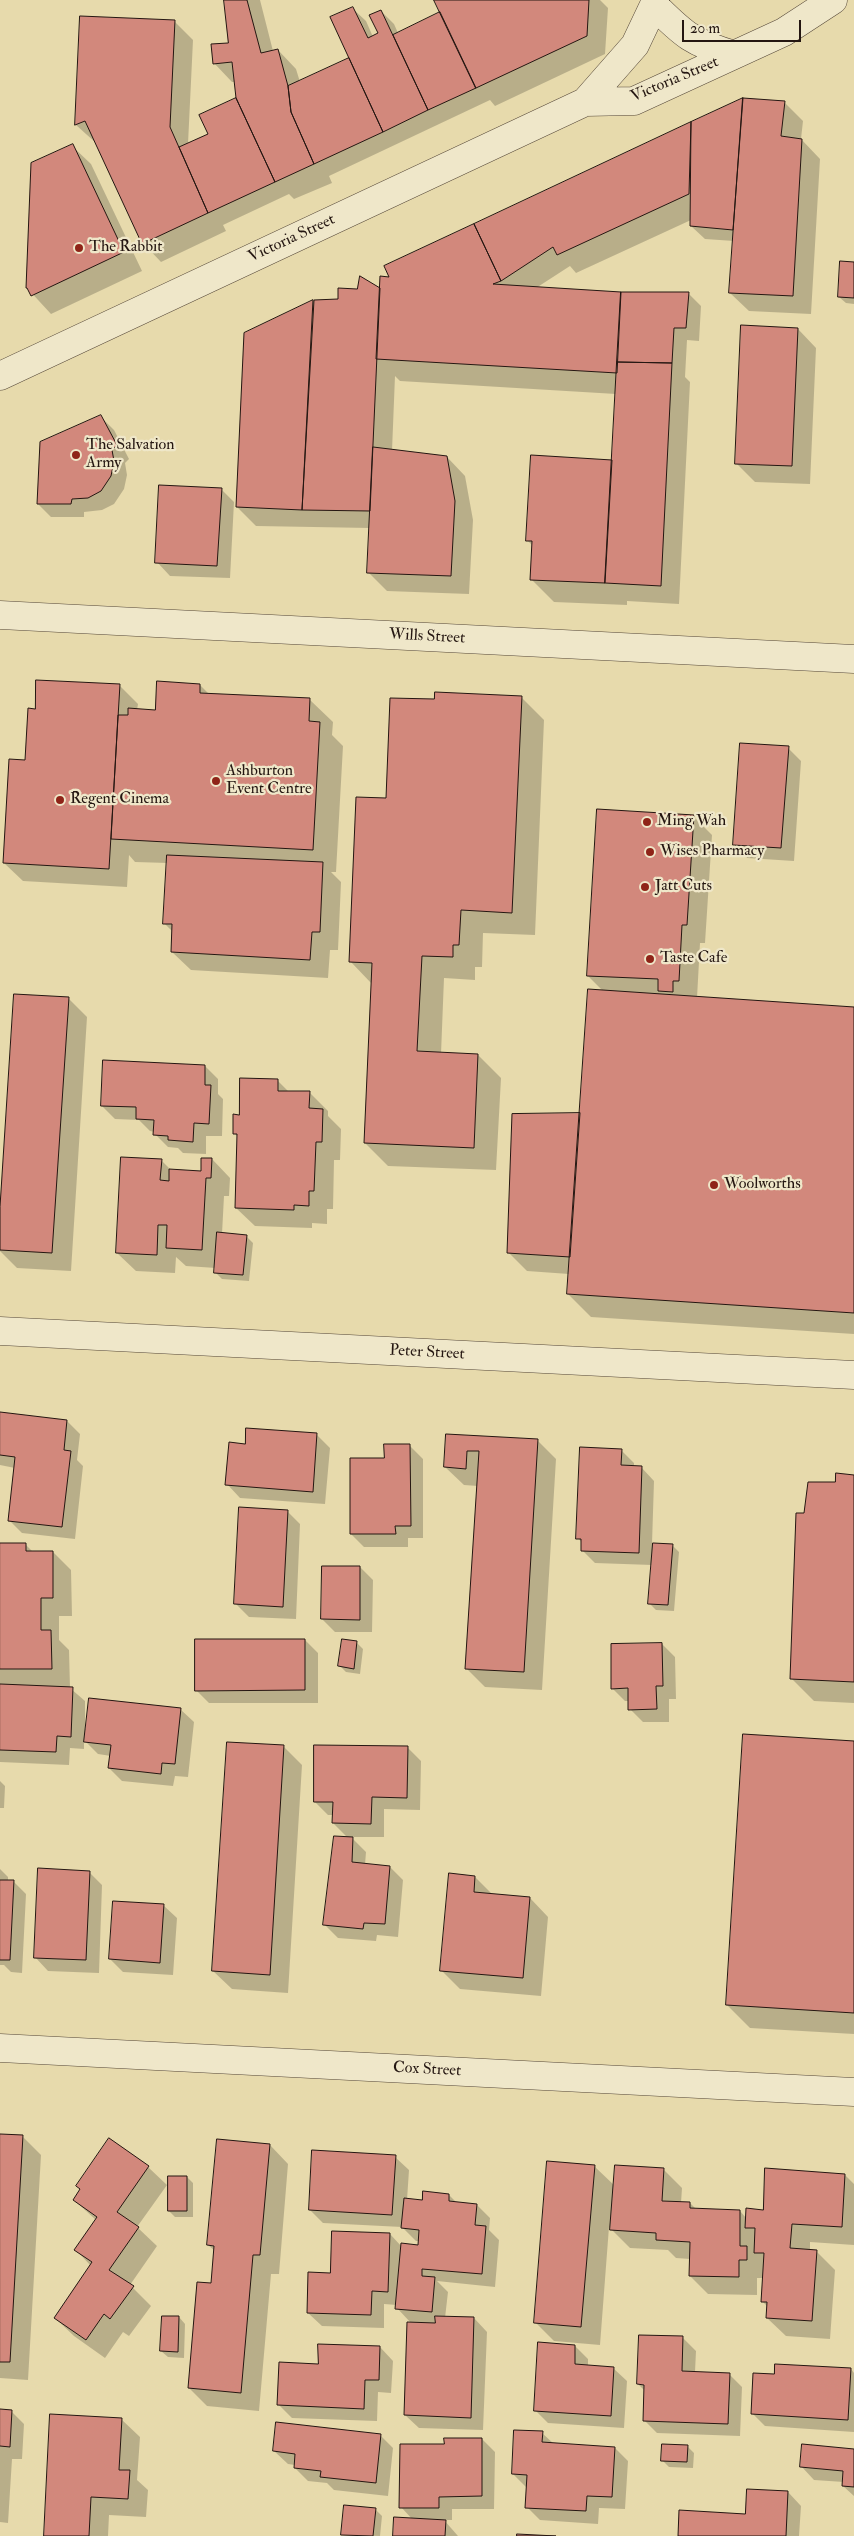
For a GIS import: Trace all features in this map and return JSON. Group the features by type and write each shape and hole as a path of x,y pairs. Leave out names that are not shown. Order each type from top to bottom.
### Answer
{"street":[{"name":"Victoria Street","path":"0,376 585,102 634,100 784,32 834,0"},
{"name":"Victoria Street","path":"585,102 635,45 654,3 682,33 704,46 734,55"},
{"name":"Wills Street","path":"0,615 854,659"},
{"name":"Peter Street","path":"0,1331 854,1375"},
{"name":"Cox Street","path":"0,2048 854,2092"}],"building":[{"path":"224,0 247,0 261,53 278,49 288,86 291,112 314,164 275,182 236,98 232,62 213,64 211,44 228,43"},
{"path":"434,0 589,0 587,36 476,88"},
{"path":"353,7 368,38 378,33 369,15 381,10 428,110 383,132 330,17"},
{"path":"440,12 476,88 428,110 393,35"},
{"path":"80,16 175,20 170,127 208,213 142,244 85,121 75,125"},
{"path":"349,58 383,132 314,164 291,112 288,86"},
{"path":"236,98 275,182 208,213 179,147 208,134 199,115"},
{"path":"743,98 785,101 781,136 802,139 793,296 729,293"},
{"path":"743,98 733,230 690,226 691,122"},
{"path":"691,122 689,194 557,255 553,247 501,281 474,224"},
{"path":"73,144 124,252 31,296 26,288 31,163"},
{"path":"474,224 501,281 493,284 621,292 617,373 376,359 380,276 389,277 384,266"},
{"path":"840,261 854,262 854,298 838,297"},
{"path":"360,276 380,288 370,511 302,510 314,300 338,299 338,288 357,289"},
{"path":"621,292 689,292 686,328 674,328 672,363 617,362"},
{"path":"313,300 302,510 236,507 244,333"},
{"path":"741,325 798,328 792,466 735,464"},
{"path":"617,362 672,363 661,586 605,583"},
{"name":"The Salvation Army","path":"101,415 117,445 112,450 114,461 111,476 101,491 88,498 72,499 71,504 37,504 40,442"},
{"path":"373,447 447,456 455,501 451,576 367,573"},
{"path":"531,455 612,460 605,583 530,580 532,541 526,541"},
{"path":"159,485 222,488 217,566 155,563"},
{"name":"Regent Cinema","path":"36,680 120,684 109,869 3,863 9,759 25,760 28,708 35,709"},
{"name":"Ashburton Event Centre","path":"157,681 200,684 200,693 310,698 309,721 320,722 313,850 111,839 118,715 128,715 128,708 155,710"},
{"path":"435,692 522,696 512,913 461,910 459,945 453,945 453,957 422,956 417,1051 478,1054 474,1148 364,1143 372,963 349,962 356,797 386,798 390,698 434,699"},
{"path":"740,743 789,746 781,848 733,845"},
{"path":"597,809 694,815 687,925 682,925 679,981 673,981 673,992 658,991 658,979 587,976"},
{"path":"167,855 323,862 320,932 312,932 310,960 171,952 172,924 163,924"},
{"name":"Woolworths","path":"588,989 854,1007 854,1313 567,1294"},
{"path":"14,994 69,997 52,1253 0,1250 0,1207"},
{"path":"103,1060 205,1065 205,1085 211,1085 209,1124 194,1123 193,1142 168,1140 168,1136 153,1135 154,1120 136,1119 136,1107 101,1106"},
{"path":"240,1078 278,1079 278,1091 310,1091 309,1108 323,1109 322,1142 316,1142 314,1191 309,1191 309,1206 294,1205 294,1210 235,1208 237,1134 233,1134 233,1114 239,1115"},
{"path":"580,1113 570,1257 507,1253 512,1114"},
{"path":"121,1157 162,1159 160,1180 169,1181 169,1169 201,1171 201,1158 212,1158 211,1178 206,1178 202,1250 166,1248 167,1225 158,1225 157,1255 116,1253"},
{"path":"217,1232 247,1235 243,1275 214,1273"},
{"path":"0,1412 67,1420 64,1450 71,1451 62,1527 8,1521 15,1457 0,1455"},
{"path":"246,1428 317,1433 313,1492 225,1485 229,1442 245,1444"},
{"path":"446,1434 538,1439 524,1672 465,1669 479,1451 467,1451 466,1469 444,1467"},
{"path":"384,1444 410,1444 411,1526 395,1526 396,1534 350,1534 350,1458 384,1458"},
{"path":"580,1447 622,1449 621,1465 642,1466 639,1553 581,1551 581,1539 576,1539"},
{"path":"836,1473 854,1475 854,1682 790,1679 796,1513 804,1513 808,1482 835,1482"},
{"path":"239,1507 288,1510 283,1607 234,1604"},
{"path":"0,1543 26,1543 26,1551 53,1551 53,1598 41,1598 41,1630 51,1630 52,1669 0,1669"},
{"path":"653,1543 673,1544 668,1605 648,1604"},
{"path":"322,1566 360,1566 360,1620 321,1619"},
{"path":"195,1639 305,1639 305,1690 195,1691"},
{"path":"342,1639 357,1641 354,1669 338,1666"},
{"path":"662,1643 663,1686 656,1686 657,1709 628,1710 628,1688 611,1689 611,1644"},
{"path":"0,1684 73,1687 71,1737 57,1736 56,1752 0,1750"},
{"path":"89,1698 181,1708 175,1764 162,1763 161,1774 108,1768 111,1745 84,1742"},
{"path":"743,1734 854,1741 854,2013 726,2005"},
{"path":"227,1742 284,1745 270,1975 212,1971"},
{"path":"314,1745 408,1746 407,1798 372,1797 371,1824 332,1823 333,1802 314,1802"},
{"path":"334,1836 353,1837 352,1862 390,1866 385,1924 364,1923 363,1929 323,1925"},
{"path":"38,1868 90,1871 86,1960 34,1958"},
{"path":"449,1873 475,1876 474,1892 530,1897 523,1978 440,1971"},
{"path":"0,1880 14,1880 10,1960 0,1960"},
{"path":"113,1901 164,1904 160,1963 109,1959"},
{"path":"0,2134 23,2135 10,2362 0,2362"},
{"path":"109,2138 149,2166 117,2212 139,2227 109,2270 134,2286 110,2319 104,2314 86,2340 54,2318 92,2262 74,2250 97,2217 73,2200 80,2189 76,2186"},
{"path":"217,2139 270,2144 260,2255 253,2255 241,2393 188,2388 197,2282 211,2283 214,2246 207,2245"},
{"path":"312,2150 396,2155 392,2215 309,2210"},
{"path":"547,2161 595,2165 581,2327 534,2323"},
{"path":"615,2165 664,2168 662,2201 690,2202 690,2208 740,2210 740,2246 747,2246 747,2260 739,2260 739,2277 689,2276 690,2242 656,2240 656,2233 610,2230"},
{"path":"765,2168 845,2174 842,2227 792,2224 790,2248 817,2250 812,2321 766,2318 767,2302 761,2302 764,2253 754,2253 755,2228 745,2228 746,2208 763,2210"},
{"path":"168,2176 187,2176 187,2211 168,2211"},
{"path":"423,2191 449,2194 449,2201 477,2204 475,2225 486,2226 482,2274 422,2269 422,2276 435,2277 432,2312 395,2309 401,2243 418,2245 419,2230 401,2228 404,2198 422,2200"},
{"path":"332,2231 390,2233 388,2292 372,2291 371,2315 307,2313 308,2272 330,2273"},
{"path":"162,2316 179,2316 178,2352 160,2351"},
{"path":"435,2316 474,2317 471,2418 404,2415 407,2322 435,2323"},
{"path":"639,2335 683,2336 682,2371 730,2373 728,2424 643,2421 644,2385 637,2384"},
{"path":"538,2342 575,2345 575,2364 614,2367 611,2416 534,2411"},
{"path":"318,2344 380,2346 379,2380 365,2380 364,2409 277,2405 279,2362 318,2364"},
{"path":"775,2364 851,2368 848,2420 751,2414 753,2373 774,2374"},
{"path":"0,2409 12,2410 10,2447 0,2446"},
{"path":"50,2414 122,2418 119,2470 130,2470 128,2499 91,2497 89,2536 44,2536"},
{"path":"276,2422 381,2434 376,2483 320,2477 321,2471 294,2468 295,2454 273,2451"},
{"path":"514,2430 543,2431 542,2442 615,2447 612,2497 587,2496 586,2511 525,2508 527,2475 512,2474"},
{"path":"444,2438 482,2438 482,2496 439,2497 439,2508 399,2508 400,2444 444,2444"},
{"path":"662,2444 688,2445 687,2462 661,2461"},
{"path":"802,2444 854,2449 854,2487 842,2486 843,2471 800,2467"},
{"path":"747,2489 788,2491 786,2536 678,2536 679,2510 745,2514"},
{"path":"344,2505 376,2508 373,2536 341,2535"},
{"path":"394,2517 446,2520 445,2536 393,2536"},
{"path":"517,2534 556,2536 517,2536"}],"place":[{"name":"The Rabbit","path":"79,248"},
{"name":"The Salvation Army","path":"76,455"},
{"name":"Ashburton Event Centre","path":"216,781"},
{"name":"Regent Cinema","path":"60,800"},
{"name":"Ming Wah","path":"647,822"},
{"name":"Wises Pharmacy","path":"650,852"},
{"name":"Jatt Cuts","path":"645,887"},
{"name":"Taste Cafe","path":"650,959"},
{"name":"Woolworths","path":"714,1185"}]}
